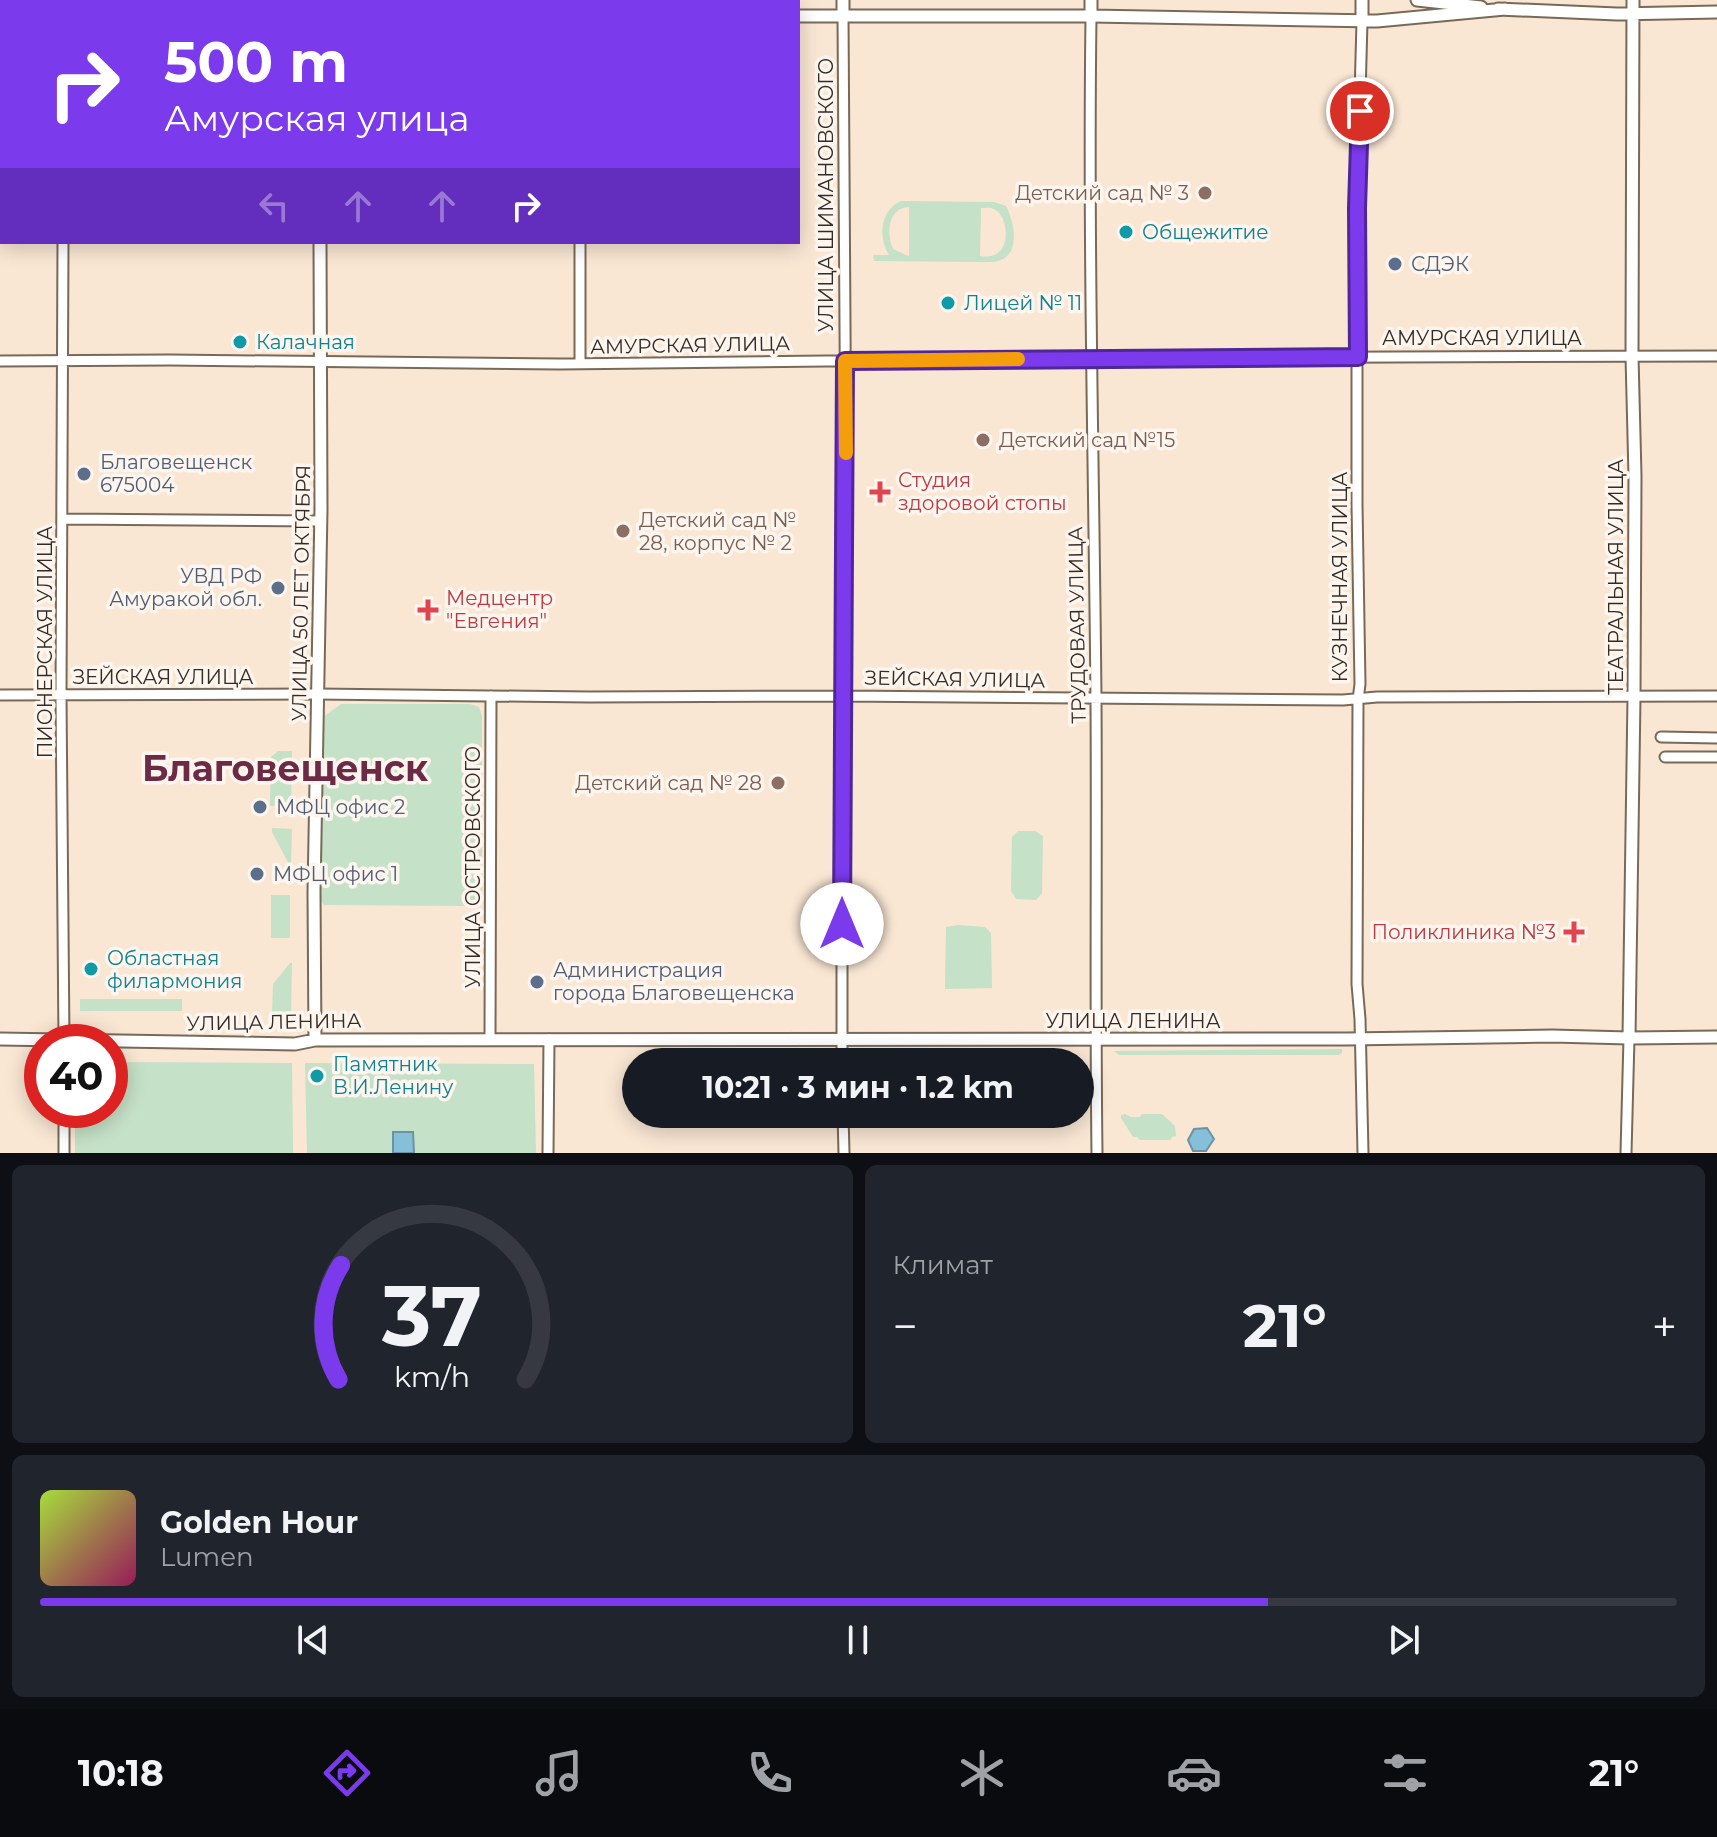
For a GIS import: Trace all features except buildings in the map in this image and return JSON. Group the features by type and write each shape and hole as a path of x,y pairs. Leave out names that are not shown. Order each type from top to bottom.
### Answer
{"main road":[{"name":"УЛИЦА ШИМАНОВСКОГО","path":"843,0 843,15"},
{"name":"ТРУДОВАЯ УЛИЦА","path":"1091,0 1091,16"},
{"name":"КУЗНЕЧНАЯ УЛИЦА","path":"1362,0 1362,21"},
{"path":"1417,0 1505,9 1634,14 1717,12"},
{"name":"ТЕАТРАЛЬНАЯ УЛИЦА","path":"1629,1038 1635,476 1632,356 1633,0"},
{"path":"800,16 1091,16 1389,21 1505,9"},
{"name":"УЛИЦА 50 ЛЕТ ОКТЯБРЯ","path":"315,1040 314,892 321,521 320,244"},
{"name":"УЛИЦА ЛЕНИНА","path":"128,1042 295,1044 315,1040 490,1039 1717,1037"},
{"name":"УЛИЦА ЛЕНИНА","path":"0,1039 24,1040"}],"street":[{"name":"УЛИЦА ШИМАНОВСКОГО","path":"842,1048 842,696 846,482 843,15"},
{"name":"ТРУДОВАЯ УЛИЦА","path":"1091,16 1097,1153"},
{"name":"КУЗНЕЧНАЯ УЛИЦА","path":"1362,21 1357,208 1360,684 1357,984 1363,1153"},
{"name":"ПИОНЕРСКАЯ УЛИЦА","path":"63,244 61,696 64,1024"},
{"path":"580,244 580,364"},
{"name":"АМУРСКАЯ УЛИЦА","path":"0,361 580,364 1091,358 1717,356"},
{"path":"63,519 321,521"},
{"name":"ЗЕЙСКАЯ УЛИЦА","path":"0,695 1358,700 1377,697 1717,696"},
{"name":"УЛИЦА ОСТРОВСКОГО","path":"490,1039 491,696"},
{"path":"1661,737 1717,738"},
{"path":"1665,757 1717,757"},
{"name":"ТЕАТРАЛЬНАЯ УЛИЦА","path":"1626,1153 1629,1038"},
{"path":"548,1153 549,1039"},
{"path":"64,1128 64,1153"},
{"path":"843,1128 844,1153"}],"green space":[{"path":"901,201 994,202 1006,206 1013,225 1011,251 1005,258 993,262 874,261 873,255 889,255 882,232 885,217","holes":["909,207 909,255 908,256 893,249 889,229 897,212","981,208 998,212 1006,229 1002,248 990,256 980,256"]},
{"path":"341,704 470,704 479,707 482,716 480,903 470,906 324,905 319,899 323,717"},
{"path":"278,751 292,751 291,806 270,806 271,757"},
{"path":"272,828 292,829 291,868 272,832"},
{"path":"1018,831 1035,831 1043,836 1042,893 1036,900 1016,899 1011,891 1012,837"},
{"path":"271,895 290,895 290,938 271,938"},
{"path":"946,927 985,927 991,933 992,988 945,989"},
{"path":"290,963 291,1015 272,1015 273,984"},
{"path":"80,999 182,999 182,1011 80,1011"},
{"path":"1342,1049 1339,1055 1119,1055 1114,1051"},
{"path":"128,1062 292,1063 293,1153 75,1153 75,1128 128,1128"},
{"path":"305,1063 534,1064 536,1153 307,1153"},
{"path":"1125,1114 1140,1117 1142,1114 1162,1114 1175,1126 1176,1136 1170,1140 1140,1140 1133,1137 1121,1118"}],"water":[{"path":"1207,1128 1214,1139 1206,1151 1193,1151 1188,1140 1194,1129"},
{"path":"393,1132 413,1132 414,1153 393,1153"}],"slow traffic":[{"path":"846,453 845,361 1018,359"}],"place":[{"name":"Детский сад № 3","path":"1205,193"},
{"name":"Общежитие","path":"1126,232"},
{"name":"СДЭК","path":"1395,264"},
{"name":"Лицей № 11","path":"948,303"},
{"name":"Калачная","path":"240,342"},
{"name":"Детский сад №15","path":"983,440"},
{"name":"Благовещенск 675004","path":"84,474"},
{"name":"Студия здоровой стопы","path":"880,492"},
{"name":"Детский сад № 28, корпус № 2","path":"623,531"},
{"name":"УВД РФ Амуракой обл.","path":"278,588"},
{"name":"Медцентр \"Евгения\"","path":"428,610"},
{"name":"Детский сад № 28","path":"778,783"},
{"name":"МФЦ офис 2","path":"260,807"},
{"name":"МФЦ офис 1","path":"257,874"},
{"name":"Поликлиника №3","path":"1574,932"},
{"name":"Областная филармония","path":"91,969"},
{"name":"Администрация города Благовещенска","path":"537,982"},
{"name":"Памятник В.И.Ленину","path":"317,1076"}],"district":[{"name":"Благовещенск","path":"285,768"}],"route":[{"path":"842,924 845,361 1358,357 1360,111"}]}
